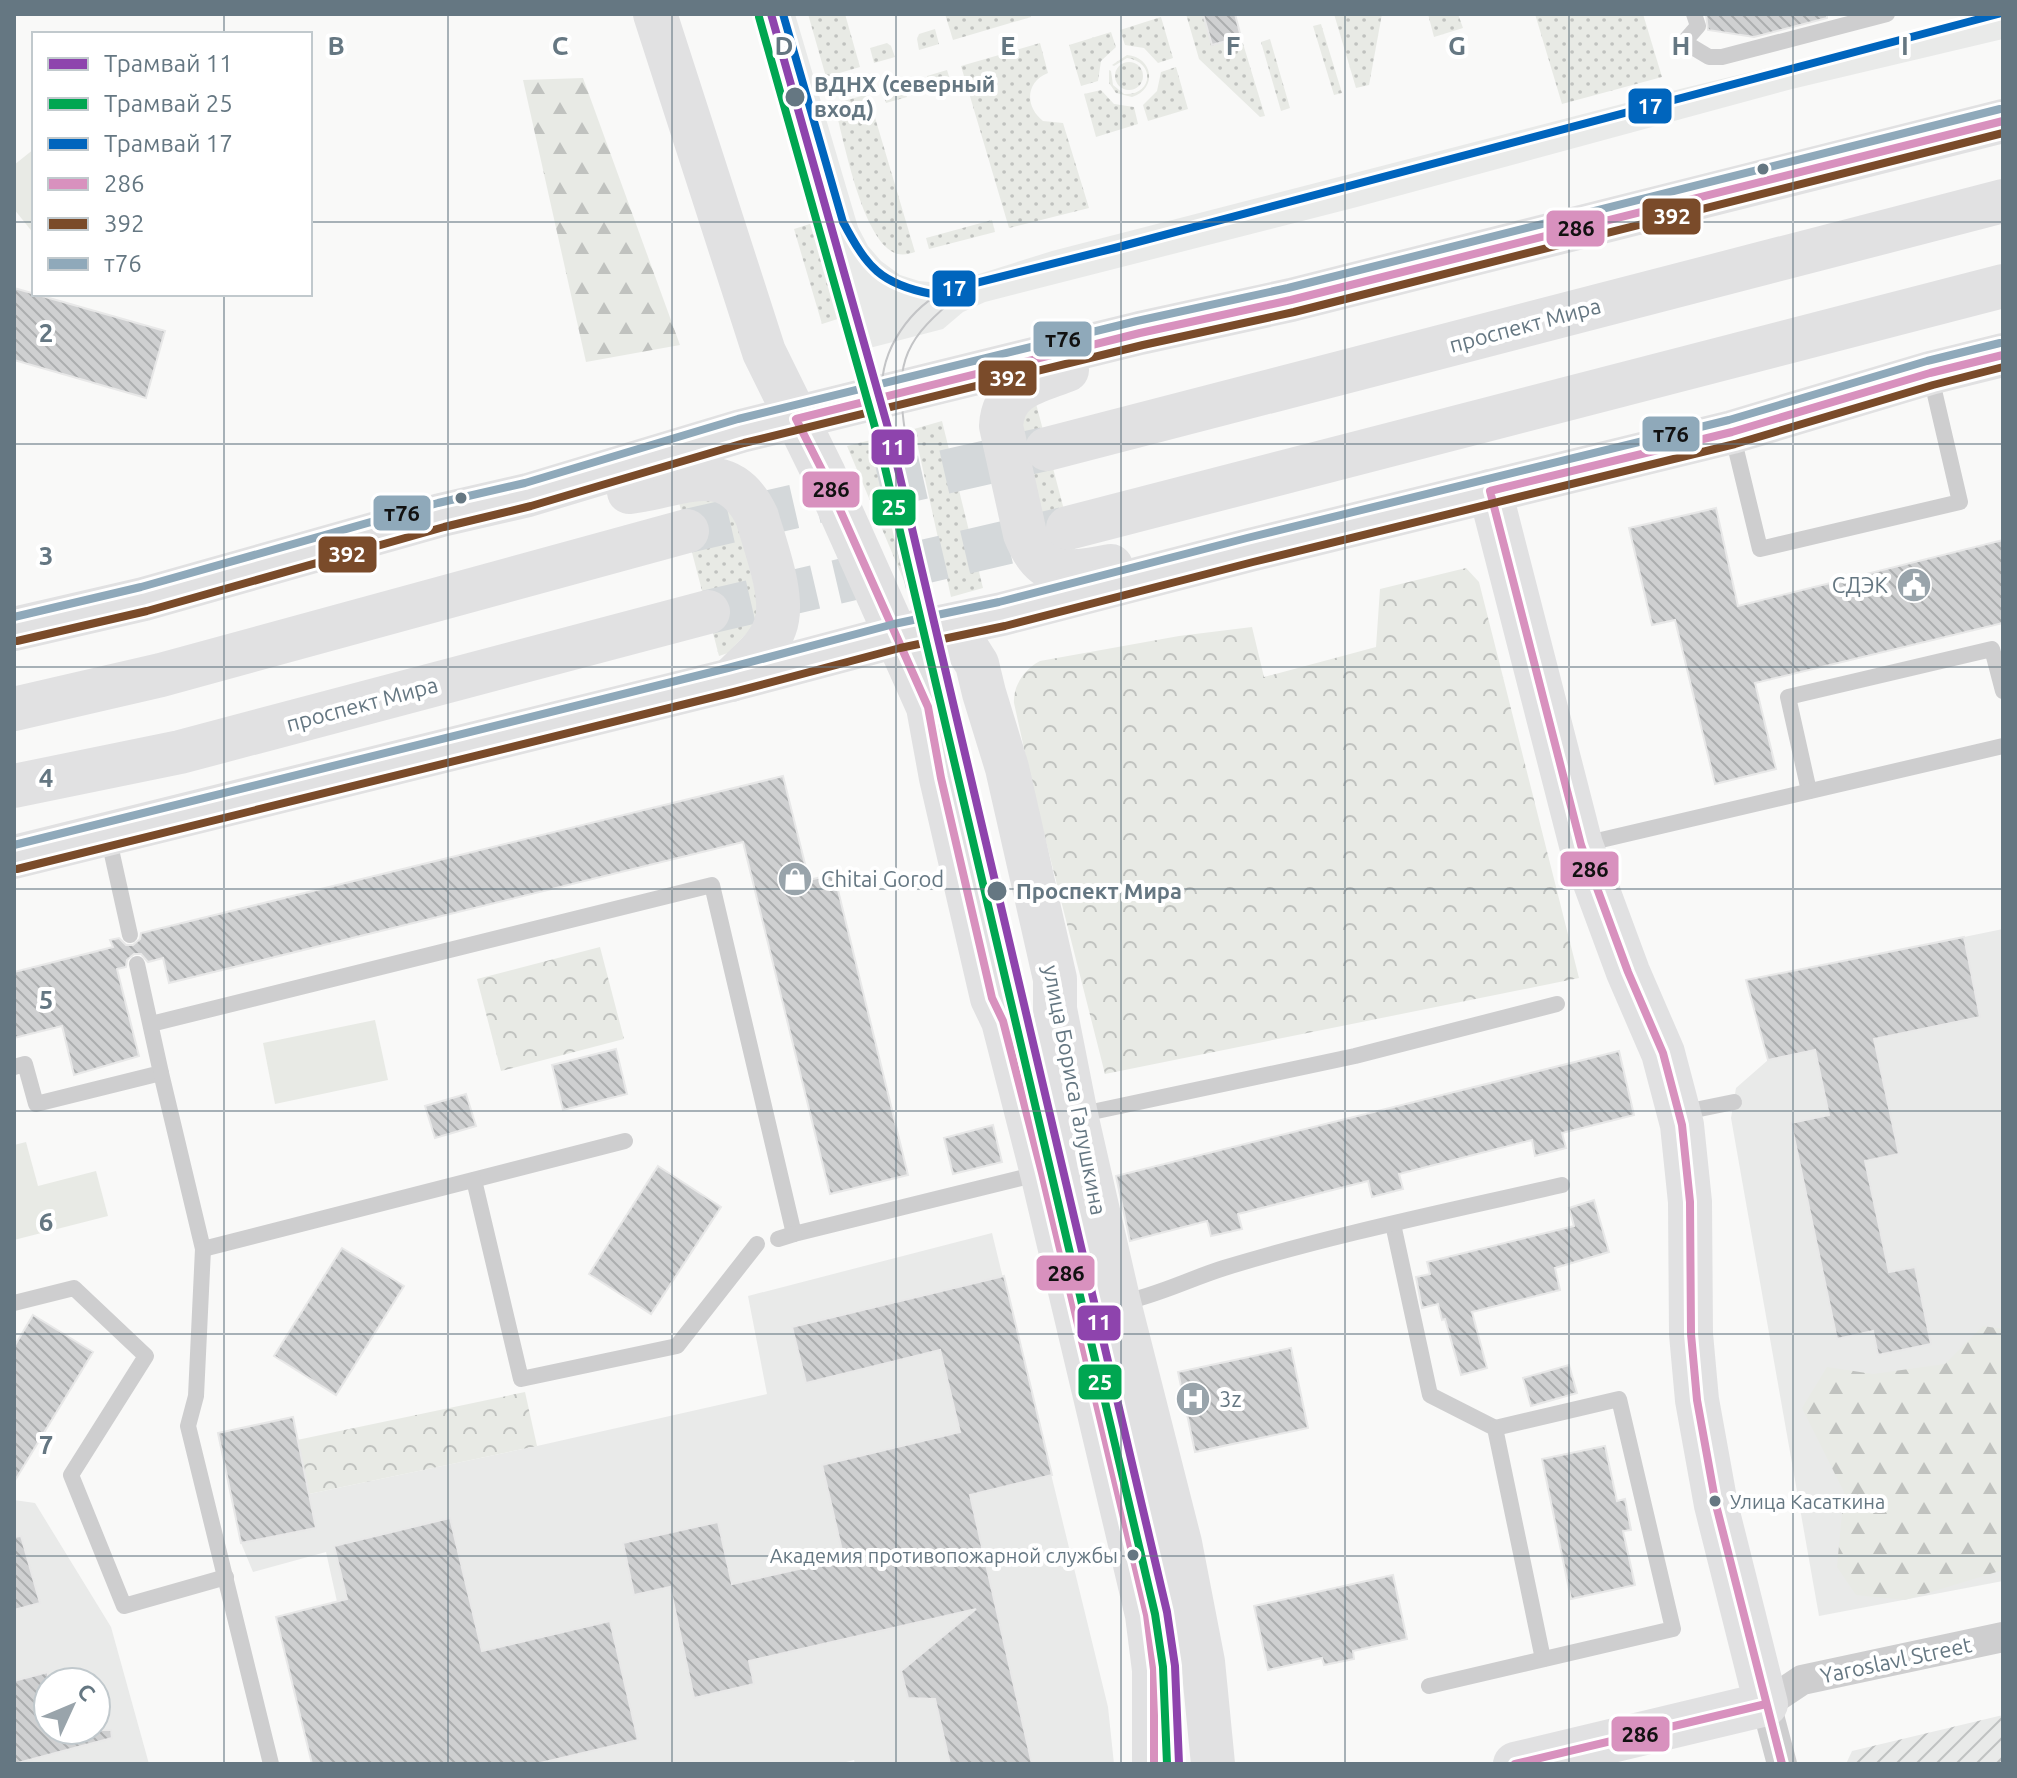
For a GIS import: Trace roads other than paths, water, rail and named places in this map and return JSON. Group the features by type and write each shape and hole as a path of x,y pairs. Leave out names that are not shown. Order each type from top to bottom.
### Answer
{"main road":[{"path":"655,14 764,352 796,419 905,624"},
{"path":"14,629 144,599 441,515 528,495 741,431 1140,333 1291,300 2003,121"},
{"name":"проспект Мира","path":"1047,449 2003,201"},
{"path":"1068,528 2003,286"},
{"path":"1140,333 1025,386 1011,396 1002,412 1001,426 1025,534 1041,562 1053,570 1069,573 1133,563 1201,563"},
{"path":"14,857 731,680 905,624 1002,614 1732,432 1930,373 2003,355"},
{"path":"528,495 610,494 697,478 721,481 743,494 757,517 777,595 778,611 775,627 767,641 731,680"},
{"path":"1490,491 1581,845 1628,972 1663,1053 1679,1113 1690,1202 1691,1334 1697,1400 1716,1505 1766,1704"},
{"path":"14,709 161,675 687,531"},
{"name":"проспект Мира","path":"14,786 180,752 708,612"},
{"path":"984,693 979,643 987,627 1002,614"},
{"name":"улица Бориса Галушкина","path":"1154,1764 1154,1670 1147,1615 1042,1173 1003,1021 992,998 941,778 928,707 905,624 958,634 969,648 977,664 1007,768 1055,979 1055,1009 1076,1115 1119,1303 1180,1543 1203,1662 1213,1764"},
{"name":"Yaroslavl Street","path":"1515,1764 1766,1704"}],"street":[{"path":"1042,1173 1088,1163"},
{"name":"Yaroslavl Street","path":"1766,1704 1802,1680 2003,1637"},
{"path":"1766,1704 1782,1764"}],"lane":[{"path":"1694,14 1698,26 1684,42 1709,57 1722,57 1887,14"},
{"path":"1732,432 1760,549 1960,502 1930,373"},
{"path":"1809,791 1788,697 1992,649 2003,691"},
{"path":"1581,845 2003,746"},
{"path":"108,835 130,935"},
{"path":"151,1024 712,885 786,1236 1042,1173"},
{"path":"137,964 203,1249 196,1396 188,1426 271,1764"},
{"path":"1076,1115 1355,1056 1557,1004"},
{"path":"14,1067 25,1064 36,1104 161,1073"},
{"path":"1679,1113 1734,1102"},
{"path":"203,1249 625,1141"},
{"path":"474,1180 521,1379 677,1346 757,1244"},
{"path":"1119,1303 1146,1297 1223,1269 1393,1224 1562,1185"},
{"path":"1393,1224 1430,1395 1495,1428 1619,1399 1673,1629 1429,1686"},
{"path":"14,1303 74,1288 146,1356 71,1475 124,1606 226,1577"},
{"path":"1495,1428 1543,1659"}],"tunnel":[{"path":"687,531 1045,449"},
{"path":"708,612 1064,529"}],"tram line":[{"name":"11","path":"771,14 890,435 1167,1612 1175,1666 1179,1764"},
{"name":"17","path":"783,14 843,222 860,251 877,271 900,285 932,294 1998,14"},
{"path":"1985,22 2003,14"},
{"name":"25","path":"759,17 878,438 1155,1614 1163,1667 1167,1764"},
{"path":"890,435 882,393 886,361 892,345 922,306 949,289"},
{"path":"905,432 901,391 906,359 921,331 951,302"}],"place":[{"name":"ВДНХ (северный вход)","path":"795,97"},
{"name":"СДЭК","path":"1914,585"},
{"name":"Chitai Gorod","path":"795,879"},
{"name":"Проспект Мира","path":"997,891"},
{"name":"3z","path":"1193,1399"},
{"name":"Улица Касаткина","path":"1715,1501"},
{"name":"Академия противопожарной службы","path":"1133,1555"}]}
